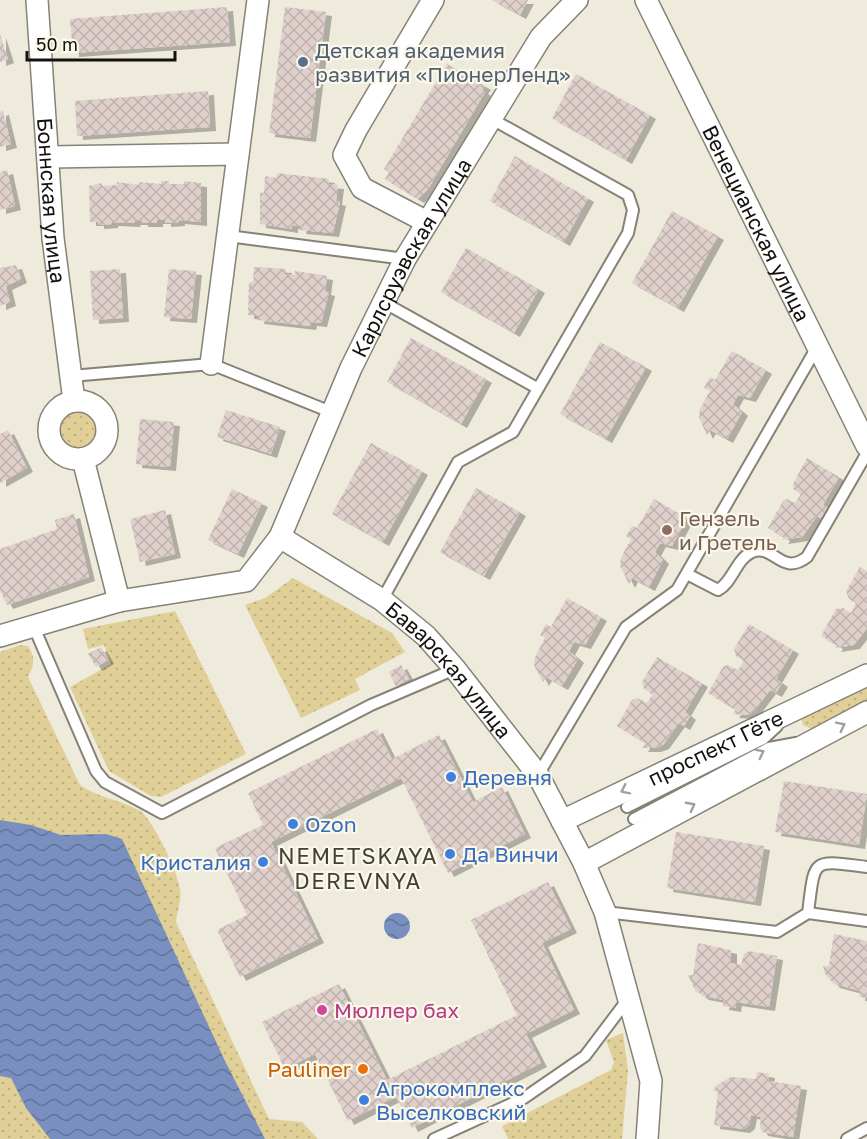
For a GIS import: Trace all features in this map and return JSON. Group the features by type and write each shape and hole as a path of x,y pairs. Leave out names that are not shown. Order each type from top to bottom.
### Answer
{"street":[{"name":"Боннская улица","path":"37,0 53,238 74,401"},
{"path":"211,364 258,0"},
{"path":"428,222 362,188 344,155 356,130 434,0"},
{"name":"Карлсруэвская улица","path":"279,537 332,412 405,259 541,37 577,0"},
{"name":"Венецианская улица","path":"646,0 867,446"},
{"path":"49,157 238,154"},
{"path":"74,401 88,402 96,406 107,423 108,432 103,446 92,456 83,459 64,456 51,442 49,432 50,423 56,411 74,401"},
{"path":"83,459 119,601"},
{"path":"0,636 119,601 246,581 279,537"},
{"name":"Баварская улица","path":"279,537 382,600 426,636 455,669 538,775 584,863 605,912 651,1081 647,1139"},
{"name":"проспект Гёте","path":"562,821 867,675"},
{"name":"проспект Гёте","path":"584,863 867,712"}],"lane":[{"path":"382,600 458,462 513,432 628,233 633,210 628,195 490,118"},
{"path":"228,236 405,259"},
{"path":"383,302 537,388"},
{"path":"538,775 626,627 677,590 817,347"},
{"path":"71,376 211,364 332,412"},
{"path":"687,574 718,590 728,585 744,558 752,552 764,551 786,564 800,563 807,557 867,453"},
{"path":"33,625 96,771 105,782 162,813 371,705 455,669"},
{"path":"627,807 763,739 796,707"},
{"path":"634,819 769,748 815,739"},
{"path":"808,913 813,871 819,865 827,862 867,867"},
{"path":"605,912 777,932 808,913 867,921"},
{"path":"434,1139 524,1098 585,1056 628,999"},
{"path":"847,1139 867,1128"}],"shaded area":[{"path":"79,410 93,416 99,430 93,444 79,450 65,444 59,430 65,416"},
{"path":"293,578 392,633 405,652 355,679 360,690 301,718 245,605 265,598"},
{"path":"175,611 246,754 161,797 151,796 109,771 70,687 111,664 104,645 88,649 83,629"},
{"path":"20,645 28,646 31,650 33,662 28,677 80,785 93,793 140,811 151,824 164,847 180,889 176,922 269,1119 302,1122 318,1139 0,1139 0,652"},
{"path":"867,682 867,702 814,730 803,725 801,717"},
{"path":"623,1033 628,1071 622,1139 508,1139 502,1126 611,1070 614,1062 606,1040"}],"water":[{"path":"0,820 31,825 61,835 106,834 122,839 224,1059 265,1139 50,1139 26,1108 11,1078 0,1076"},
{"path":"397,913 407,916 410,926 407,936 397,939 387,936 384,926 387,916"}],"building":[{"path":"492,0 528,0 520,15"},
{"path":"227,7 230,42 73,53 70,19"},
{"path":"285,7 326,12 310,138 269,133"},
{"path":"0,34 8,59 0,62"},
{"path":"447,64 485,86 482,90 485,92 428,189 418,199 385,179 389,172 384,169"},
{"path":"576,74 650,115 626,160 552,118"},
{"path":"208,91 210,127 77,136 75,101"},
{"path":"3,111 11,144 0,147 0,112"},
{"path":"515,156 588,198 564,242 490,201"},
{"path":"7,170 15,206 0,210 0,172"},
{"path":"277,173 329,179 328,184 338,185 336,201 340,202 333,233 300,230 301,226 292,225 292,229 260,224 260,192 264,193 265,176 276,178"},
{"path":"161,181 169,181 169,184 184,184 184,181 201,183 201,222 179,220 179,222 165,223 165,220 157,220 157,223 134,221 135,223 112,222 112,224 98,225 98,222 90,222 89,186 102,183 102,186 117,185 117,182 139,185 139,182 161,184"},
{"path":"672,211 718,236 678,308 632,283"},
{"path":"466,248 539,289 514,333 441,292"},
{"path":"16,265 21,279 6,286 10,302 0,306 0,268"},
{"path":"254,267 286,269 286,274 295,275 295,271 327,276 325,291 329,292 321,323 311,322 310,326 258,320 259,316 248,315 249,282 253,282"},
{"path":"120,269 123,318 93,320 90,271"},
{"path":"169,269 196,271 191,319 164,317"},
{"path":"411,338 486,379 461,424 387,382"},
{"path":"600,342 646,367 606,439 560,414"},
{"path":"732,351 766,370 750,398 738,395 733,404 742,412 727,439 710,430 707,435 699,418 700,409 710,391 704,388 710,377 715,380"},
{"path":"226,410 280,427 271,454 217,437"},
{"path":"140,419 174,422 170,467 136,464"},
{"path":"8,430 27,468 0,483 0,434"},
{"path":"371,443 422,471 383,542 332,514"},
{"path":"807,458 839,477 823,505 829,508 822,519 817,516 802,537 782,540 784,537 768,528 783,501 787,499 795,503 801,494 793,489 793,484"},
{"path":"476,488 520,512 484,576 440,552"},
{"path":"232,489 262,503 238,554 208,540"},
{"path":"654,499 687,518 672,546 660,543 655,552 663,560 649,587 632,578 629,584 620,566 621,558 631,539 626,536 632,526 637,528"},
{"path":"165,510 175,554 140,562 130,519"},
{"path":"74,514 89,577 7,605 0,591 0,549 57,529 55,520"},
{"path":"860,567 867,571 867,628 854,645 835,648 837,645 821,636 836,609 843,608 851,613 856,603 849,599 846,591"},
{"path":"567,598 601,617 585,645 574,642 569,651 578,659 562,686 546,677 543,682 534,665 535,657 545,638 540,635 546,624 551,627"},
{"path":"749,624 793,650 776,679 782,683 776,693 770,690 754,711 747,715 733,714 736,710 708,693 723,667 728,665 738,670 744,661 736,656 734,649"},
{"path":"101,647 108,660 96,667 88,654"},
{"path":"657,657 702,683 685,712 690,716 684,726 679,723 663,745 655,748 642,748 645,743 617,726 632,700 637,698 647,703 653,694 644,689 642,682"},
{"path":"401,665 409,679 396,686 389,672"},
{"path":"377,729 392,759 439,735 473,802 502,787 525,834 448,873 401,778 271,842 318,939 240,977 217,930 247,915 215,848 263,825 248,793"},
{"path":"784,781 867,794 859,845 775,832"},
{"path":"676,832 764,846 755,902 667,888"},
{"path":"548,882 571,929 542,943 574,1010 526,1034 541,1063 412,1128 396,1097 348,1121 315,1054 285,1069 262,1022 339,984 387,1080 517,1015 471,920"},
{"path":"834,934 867,941 867,998 859,997 860,991 834,984 825,974 823,966 829,966"},
{"path":"698,943 731,950 731,963 741,965 744,954 749,951 777,956 769,1007 736,1002 735,1008 723,1006 724,1000 703,996 695,990 688,975 693,975"},
{"path":"757,1072 769,1074 768,1081 801,1086 793,1137 762,1132 761,1117 751,1115 749,1125 744,1129 714,1125 718,1092 713,1091 717,1085 731,1077 756,1079"}],"place":[{"name":"Детская академия развития «ПионерЛенд»","path":"303,62"},
{"name":"Гензель и Гретель","path":"667,530"},
{"name":"Деревня","path":"451,777"},
{"name":"Ozon","path":"293,824"},
{"name":"Да Винчи","path":"450,854"},
{"name":"Кристалия","path":"263,862"},
{"name":"Мюллер бах","path":"322,1010"},
{"name":"Pauliner","path":"363,1069"},
{"name":"Агрокомплекс Выселковский","path":"364,1100"}],"district":[{"name":"NEMETSKAYA DEREVNYA","path":"358,868"}]}
